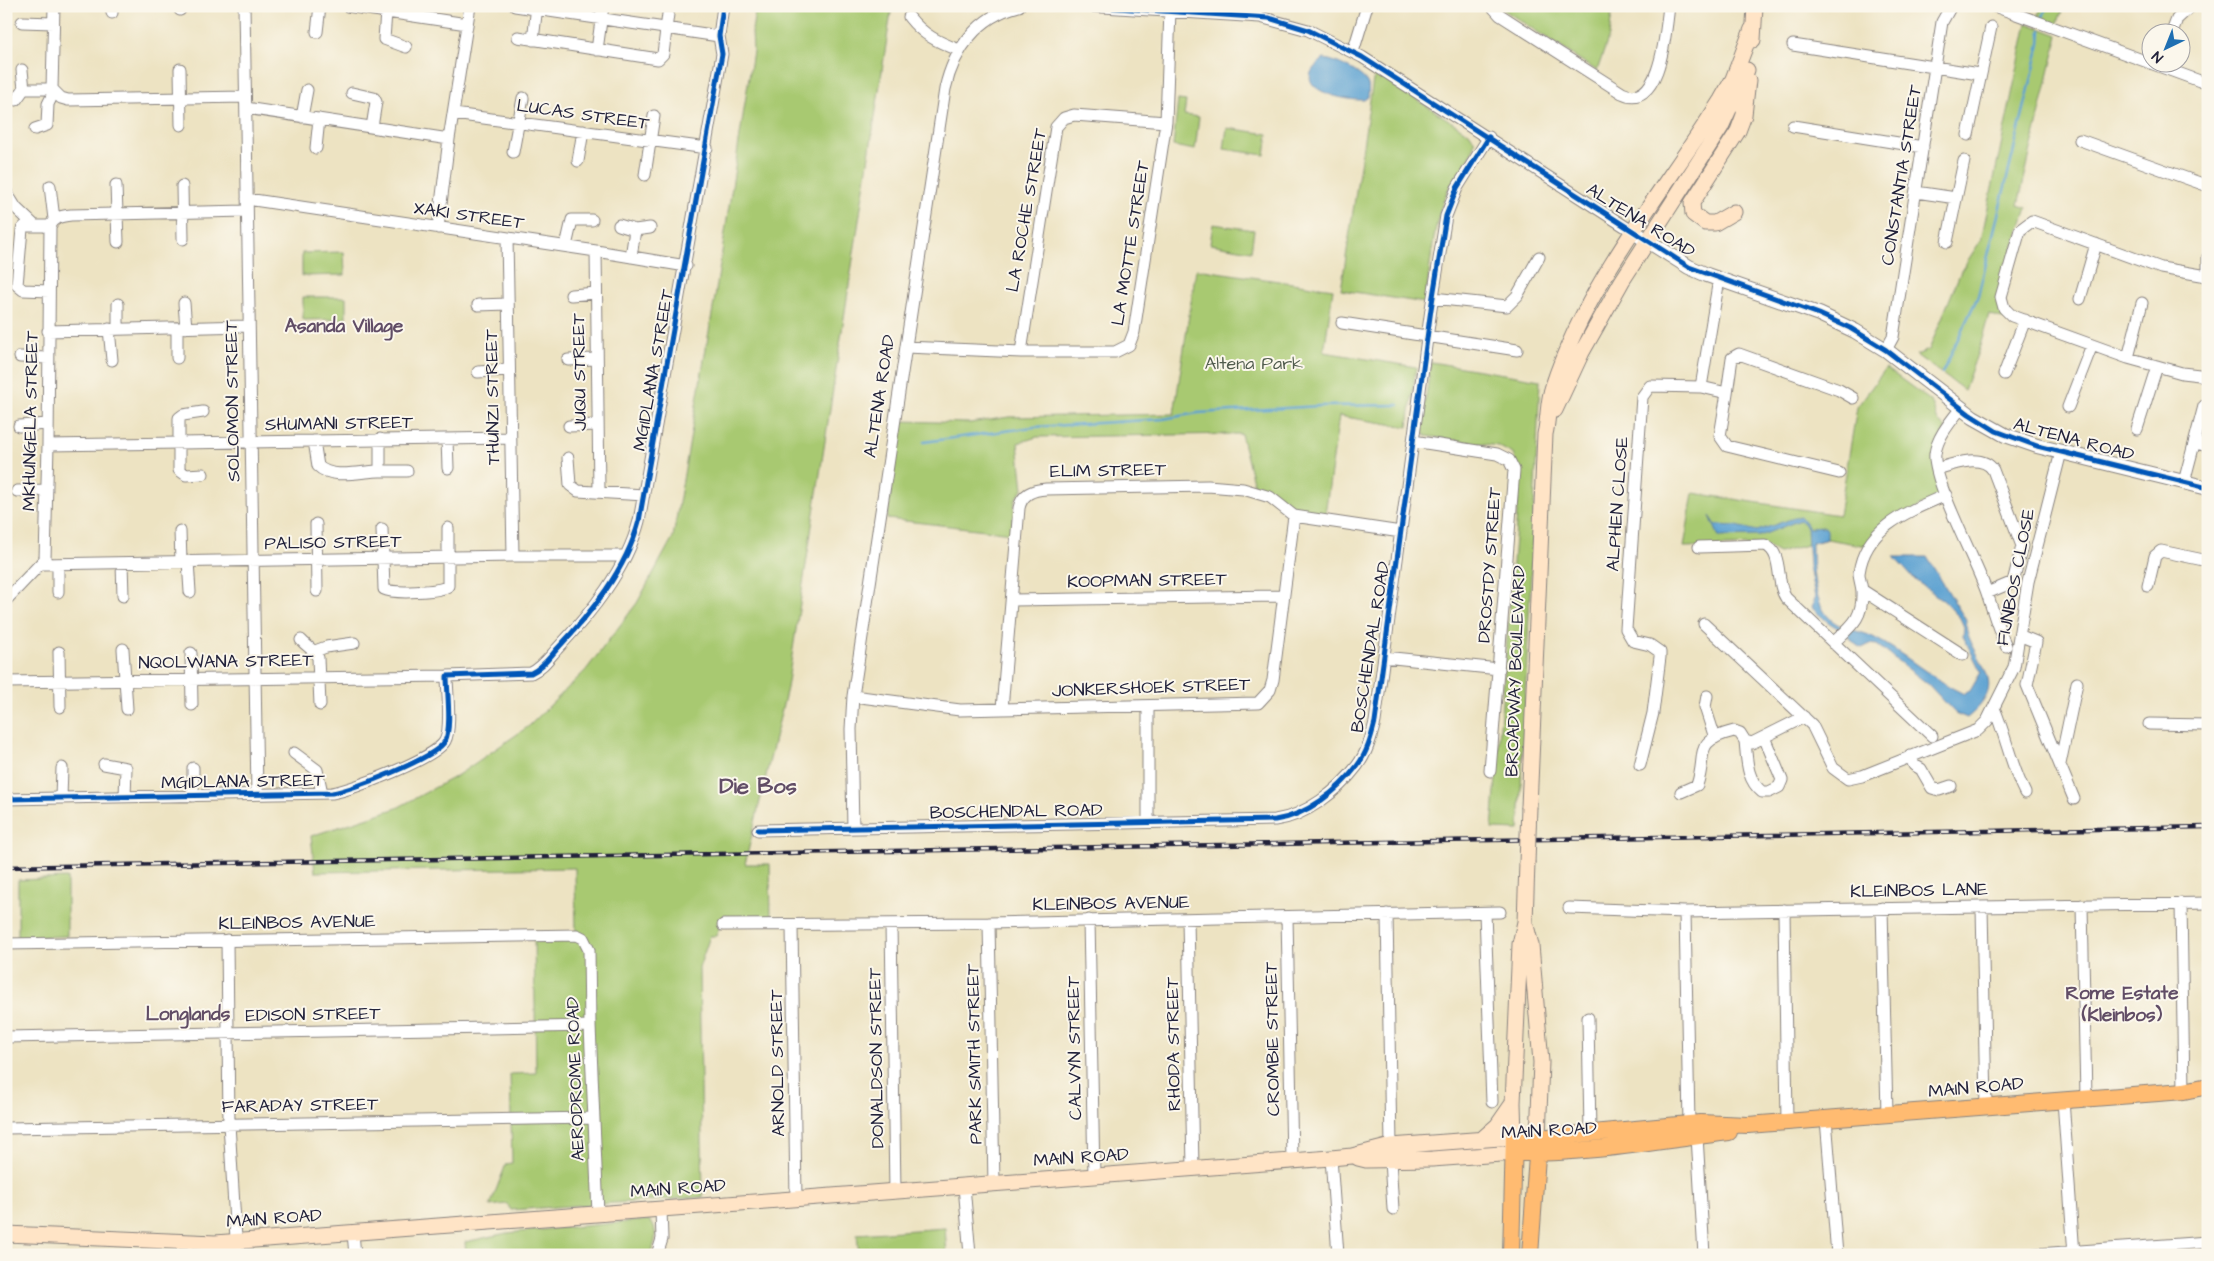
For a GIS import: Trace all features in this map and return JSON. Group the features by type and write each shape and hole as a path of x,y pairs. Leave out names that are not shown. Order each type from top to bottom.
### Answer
{"main road":[{"name":"BROADWAY BOULEVARD","path":"1511,1255 1515,1145 1513,1103 1520,944 1525,922 1545,434 1548,422 1582,352 1647,241 1698,166 1721,127 1749,66 1753,44 1752,30 1755,6"},
{"name":"BROADWAY BOULEVARD","path":"1548,422 1548,404 1567,348 1632,231 1722,100 1733,79 1752,30"},
{"path":"1734,212 1716,223 1705,223 1693,214 1692,203 1738,131 1744,115 1749,66"},
{"name":"BROADWAY BOULEVARD","path":"1525,922 1531,945 1541,1062 1538,1145 1530,1255"},
{"name":"MAIN ROAD","path":"1538,1145 1590,1132 1730,1131 1748,1125 2184,1091 2208,1086"},
{"path":"1481,1140 1498,1126 1513,1103"},
{"name":"MAIN ROAD","path":"6,1234 188,1242 236,1248 354,1233 1292,1160 1515,1145 1638,1144 1693,1130"},
{"name":"MAIN ROAD","path":"1391,1153 1481,1140 1515,1145"}],"street":[{"path":"35,129 48,126 48,104 53,90 54,6"},
{"name":"SOLOMON STREET","path":"244,6 256,794"},
{"path":"317,32 320,6"},
{"path":"346,6 386,12 403,10 467,24"},
{"path":"438,228 448,139 454,114 470,6"},
{"path":"515,6 719,36"},
{"path":"597,50 603,6"},
{"path":"518,37 658,59 663,54 669,6"},
{"name":"MGIDLANA STREET","path":"6,799 322,793 344,791 361,786 441,746 448,734 447,676 525,673 536,670 576,629 616,574 635,537 707,148 722,54 719,36 723,6"},
{"name":"ALTENA ROAD","path":"853,828 851,729 853,696 945,89 949,70 959,50 990,11 1019,6"},
{"name":"ALTENA ROAD","path":"1087,6 1238,14 1279,20 1308,30 1353,52 1489,137 1689,267 1829,318 1855,331 1886,350 1961,408 2005,435 2061,452 2208,488"},
{"path":"1353,52 1368,6"},
{"path":"1492,6 1500,15 1622,93 1634,96 1646,89 1660,67 1669,6"},
{"path":"1994,6 2142,57"},
{"path":"2177,22 2190,6"},
{"name":"CONSTANTIA STREET","path":"1886,350 1893,337 1943,18 1947,7"},
{"path":"533,40 537,8"},
{"name":"LA MOTTE STREET","path":"906,347 1021,352 1115,352 1126,348 1132,341 1166,122 1170,10"},
{"path":"386,12 384,39 406,47"},
{"path":"909,17 918,28 934,40 959,50"},
{"path":"22,22 53,23"},
{"path":"1968,136 1990,27"},
{"path":"1793,45 1979,74"},
{"path":"180,69 181,125"},
{"path":"16,100 24,89 22,70"},
{"path":"2180,72 2208,84"},
{"path":"24,89 53,90 61,98 68,100 180,98 245,103 302,116 448,139"},
{"path":"302,116 307,90"},
{"path":"352,93 374,98 376,102 372,127"},
{"path":"513,152 523,98"},
{"name":"LUCAS STREET","path":"454,114 707,148"},
{"name":"LA ROCHE STREET","path":"1021,352 1056,127 1064,118 1074,115 1166,122"},
{"path":"645,175 654,116"},
{"path":"316,148 319,119"},
{"path":"1793,126 1923,147"},
{"path":"578,161 583,131"},
{"name":"BOSCHENDAL ROAD","path":"758,830 1287,819 1306,811 1340,784 1357,766 1365,754 1375,722 1433,298 1448,208 1457,188 1489,137"},
{"path":"2080,140 2208,186"},
{"path":"1948,242 1964,161"},
{"name":"MKHUNGELA STREET","path":"42,564 46,550 48,331 52,223 50,186"},
{"path":"116,186 118,242"},
{"path":"182,186 183,239"},
{"path":"6,192 16,208 35,226"},
{"path":"1916,192 1956,198"},
{"name":"XAKI STREET","path":"247,199 566,246 686,266"},
{"path":"49,292 23,290 17,286 22,229 25,226 52,223 71,215 246,211"},
{"path":"566,246 572,220 592,220"},
{"path":"2208,257 2207,278 2161,268 2037,221 2022,227 2001,297 2006,311 2025,320 2128,358 2190,375 2208,376"},
{"path":"619,225 635,230 650,228"},
{"path":"631,257 635,230"},
{"name":"THUNZI STREET","path":"507,238 509,438 513,556"},
{"path":"2080,299 2096,244"},
{"name":"JUQU STREET","path":"596,251 599,492"},
{"path":"1433,298 1507,306 1517,296 1539,258"},
{"path":"1719,279 1701,387 1727,393"},
{"path":"571,295 596,294"},
{"path":"177,358 184,303"},
{"path":"2128,358 2142,303"},
{"path":"112,360 118,304"},
{"path":"478,305 508,304"},
{"path":"2004,374 2025,320"},
{"path":"1342,323 1518,350"},
{"path":"48,331 248,326"},
{"path":"2068,407 2092,345"},
{"path":"1839,473 1727,446 1720,436 1732,358 1739,354 1839,390 1853,398"},
{"path":"20,357 48,358"},
{"path":"568,360 596,359"},
{"path":"2137,429 2157,366"},
{"path":"478,372 508,370"},
{"name":"ALPHEN CLOSE","path":"1640,765 1653,714 1660,657 1660,652 1655,648 1632,640 1626,629 1642,397 1650,386 1701,387"},
{"path":"2184,482 2204,406"},
{"path":"1961,408 1938,443 1935,453 1937,469 1987,593 1994,619 2006,646"},
{"path":"203,412 181,416 179,420 180,473 186,475 203,474"},
{"path":"18,426 48,424"},
{"path":"569,426 597,425"},
{"name":"SHUMANI STREET","path":"48,445 509,438"},
{"path":"380,439 380,471"},
{"path":"447,439 448,468"},
{"path":"314,441 316,462 324,472 407,471"},
{"name":"DROSTDY STREET","path":"1413,441 1497,454 1506,457 1512,465 1514,475 1490,771"},
{"path":"2195,443 2208,446"},
{"name":"FIJNBOS CLOSE","path":"1804,717 1815,729 1829,762 1845,778 1852,779 1981,728 2014,667 2028,582 2061,452"},
{"path":"568,458 570,485 578,491 644,495"},
{"path":"1937,469 1952,464 1977,461 1988,464 1993,470 2022,549 2013,582 1987,593"},
{"name":"ELIM STREET","path":"1002,709 1013,600 1019,508 1024,495 1038,489 1208,486 1243,489 1270,497 1294,516 1401,532"},
{"path":"17,491 47,490"},
{"path":"1833,643 1861,612 1862,590 1859,576 1861,564 1868,546 1880,529 1920,506 1946,495"},
{"name":"JONKERSHOEK STREET","path":"853,696 942,709 1258,703 1270,690 1272,680 1294,516"},
{"path":"316,524 317,591"},
{"path":"382,528 385,590 411,591 446,588 449,583 448,528"},
{"path":"180,531 190,592"},
{"path":"1700,547 1765,545 1769,547 1774,553 1784,594 1932,736"},
{"path":"2148,586 2155,556 2161,551 2208,561"},
{"name":"PALISO STREET","path":"42,564 513,556 625,556"},
{"path":"122,563 123,596"},
{"path":"6,600 42,564"},
{"path":"58,565 58,592"},
{"path":"1862,590 1963,655"},
{"name":"KOOPMAN STREET","path":"1013,600 1282,596"},
{"path":"1681,792 1696,785 1703,748 1708,741 1734,731 1740,733 1745,740 1752,743 1804,717 1704,624"},
{"path":"2020,636 2036,642 2027,685 2074,799"},
{"path":"301,640 306,647 315,651 318,658 317,677 320,705"},
{"path":"315,651 326,647 354,643"},
{"path":"123,649 127,709"},
{"path":"58,652 60,707"},
{"path":"191,653 192,705"},
{"path":"1384,657 1499,669"},
{"name":"NQOLWANA STREET","path":"6,682 254,677 447,676"},
{"path":"2060,764 2077,683"},
{"path":"1707,696 1705,706 1714,738"},
{"path":"1148,706 1148,822"},
{"path":"1994,707 2005,733 2011,764 2025,793"},
{"path":"2150,724 2208,726"},
{"path":"1745,740 1746,766 1755,785 1762,792 1769,792 1779,787 1782,780 1764,737"},
{"path":"294,753 317,770 322,793"},
{"path":"1910,756 1914,765 1921,769 1932,788 1938,790 1951,786"},
{"path":"104,764 126,768 126,797"},
{"path":"61,798 62,768"},
{"path":"192,796 193,768"},
{"name":"KLEINBOS LANE","path":"1569,908 1630,912 1685,912 2208,902"},
{"path":"2181,903 2184,1091"},
{"path":"2082,905 2086,1098"},
{"path":"1982,907 1986,1107"},
{"path":"1882,908 1887,1114"},
{"path":"1784,910 1787,1122"},
{"name":"KLEINBOS AVENUE","path":"723,925 792,926 990,923 1500,912"},
{"path":"1685,912 1693,1130 1704,1255"},
{"path":"1485,913 1492,1102"},
{"path":"1387,914 1393,1210"},
{"name":"CROMBIE STREET","path":"1288,917 1292,1160"},
{"name":"RHODA STREET","path":"1188,919 1193,1168"},
{"name":"CALVYN STREET","path":"1088,920 1094,1176"},
{"name":"PARK SMITH STREET","path":"990,923 994,1184"},
{"name":"DONALDSON STREET","path":"891,924 895,1191"},
{"name":"ARNOLD STREET","path":"792,926 796,1199"},
{"name":"KLEINBOS AVENUE","path":"6,944 568,935 577,935 586,943"},
{"path":"227,940 229,1124 236,1248"},
{"name":"AERODROME ROAD","path":"586,943 589,950 593,1118 598,1214"},
{"path":"1588,1018 1590,1132"},
{"name":"EDISON STREET","path":"6,1037 590,1026"},
{"path":"2062,1100 2074,1253"},
{"name":"FARADAY STREET","path":"6,1128 593,1118"},
{"path":"1826,1119 1837,1255"},
{"path":"1331,1158 1338,1255"},
{"path":"964,1186 970,1255"},
{"path":"658,1255 662,1239 661,1210"},
{"path":"354,1233 355,1255"},
{"path":"2024,1255 2074,1253 2208,1242"}],"green space":[{"path":"756,6 892,6 787,688 745,864 770,864 771,920 742,921 736,917 723,918 716,936 710,936 699,968 703,1197 511,1210 507,1204 490,1206 506,1164 512,1163 510,1074 536,1073 534,936 576,934 575,868 315,872 311,836 397,808 458,775 529,726 586,670 637,603 673,537 715,297 753,51 752,30"},
{"path":"1498,6 1613,6 1609,36 1597,71"},
{"path":"2041,6 2064,6 2057,24 2038,17"},
{"path":"2027,23 2058,35 2018,205 2027,208 1997,297 2005,316 2004,319 1989,314 1964,390 1916,355 1929,350 1961,271 1981,240"},
{"path":"1377,74 1469,133 1474,140 1472,153 1451,184 1438,217 1425,303 1341,290 1373,80"},
{"path":"1178,100 1186,101 1184,115 1199,117 1195,150 1173,146"},
{"path":"1227,128 1268,134 1265,155 1224,149"},
{"path":"1213,224 1254,230 1251,251 1210,244"},
{"path":"344,252 345,275 302,276 302,253"},
{"name":"Altena Park","path":"1196,269 1333,289 1324,352 1416,367 1408,427 1339,416 1325,514 1296,510 1270,491 1254,486 1241,434 1037,437 1018,443 1023,489 1015,500 1012,533 887,519 901,421 970,423 1009,417 1174,414"},
{"path":"303,297 346,297 346,319 303,320"},
{"path":"1431,362 1540,380 1519,830 1492,829 1520,475 1513,454 1498,446 1426,436 1421,429"},
{"path":"1886,368 1931,401 1938,421 1946,428 1938,442 1946,495 1920,506 1867,546 1827,539 1779,553 1765,545 1684,547 1693,493 1839,515 1857,407"},
{"path":"67,878 67,936 18,938 18,880"},
{"path":"649,1220 654,1228 655,1237 649,1255 466,1255 465,1242 507,1233"},
{"path":"945,1228 947,1255 859,1255 857,1234"}],"water":[{"path":"1324,59 1347,67 1363,78 1368,85 1368,97 1364,100 1342,98 1331,95 1313,85 1310,77 1313,69"},
{"path":"1710,516 1716,525 1737,526 1757,531 1800,516 1809,528 1825,527 1827,539 1812,543 1812,551 1818,598 1826,614 1842,626 1867,634 1885,643 1940,681 1964,694 1970,691 1981,672 1963,636 1964,627 1960,618 1944,601 1915,580 1894,557 1927,557 1967,622 1969,636 1989,683 1985,699 1967,718 1955,713 1928,684 1877,645 1870,644 1862,648 1859,647 1844,632 1829,623 1812,608 1815,597 1809,567 1807,528 1800,520 1760,536 1719,537"}],"waterway":[{"path":"2043,17 2047,6"},
{"path":"1942,373 1978,296 2040,44 2041,30"},
{"path":"924,442 1034,427 1163,419 1198,413 1320,406 1399,405"}],"railway":[{"path":"6,867 2208,827"}],"cycle path":[{"path":"6,799 332,793 342,791 411,764 438,748 445,741 449,719 447,676 531,673 548,659 582,621 606,590 625,557 639,521 722,54 719,36 723,6"},
{"path":"1087,6 1269,18 1308,30 1362,57 1689,267 1819,314 1850,328 1886,350 1969,414 1996,431 2037,446 2208,488"},
{"path":"758,830 1275,820 1287,818 1310,808 1341,784 1363,756 1375,722 1431,309 1446,216 1457,188 1489,137"}],"district":[{"name":"Asanda Village","path":"344,325"},
{"name":"Die Bos","path":"758,785"},
{"name":"Rome Estate (Kleinbos)","path":"2122,1003"},
{"name":"Longlands","path":"188,1013"}]}
